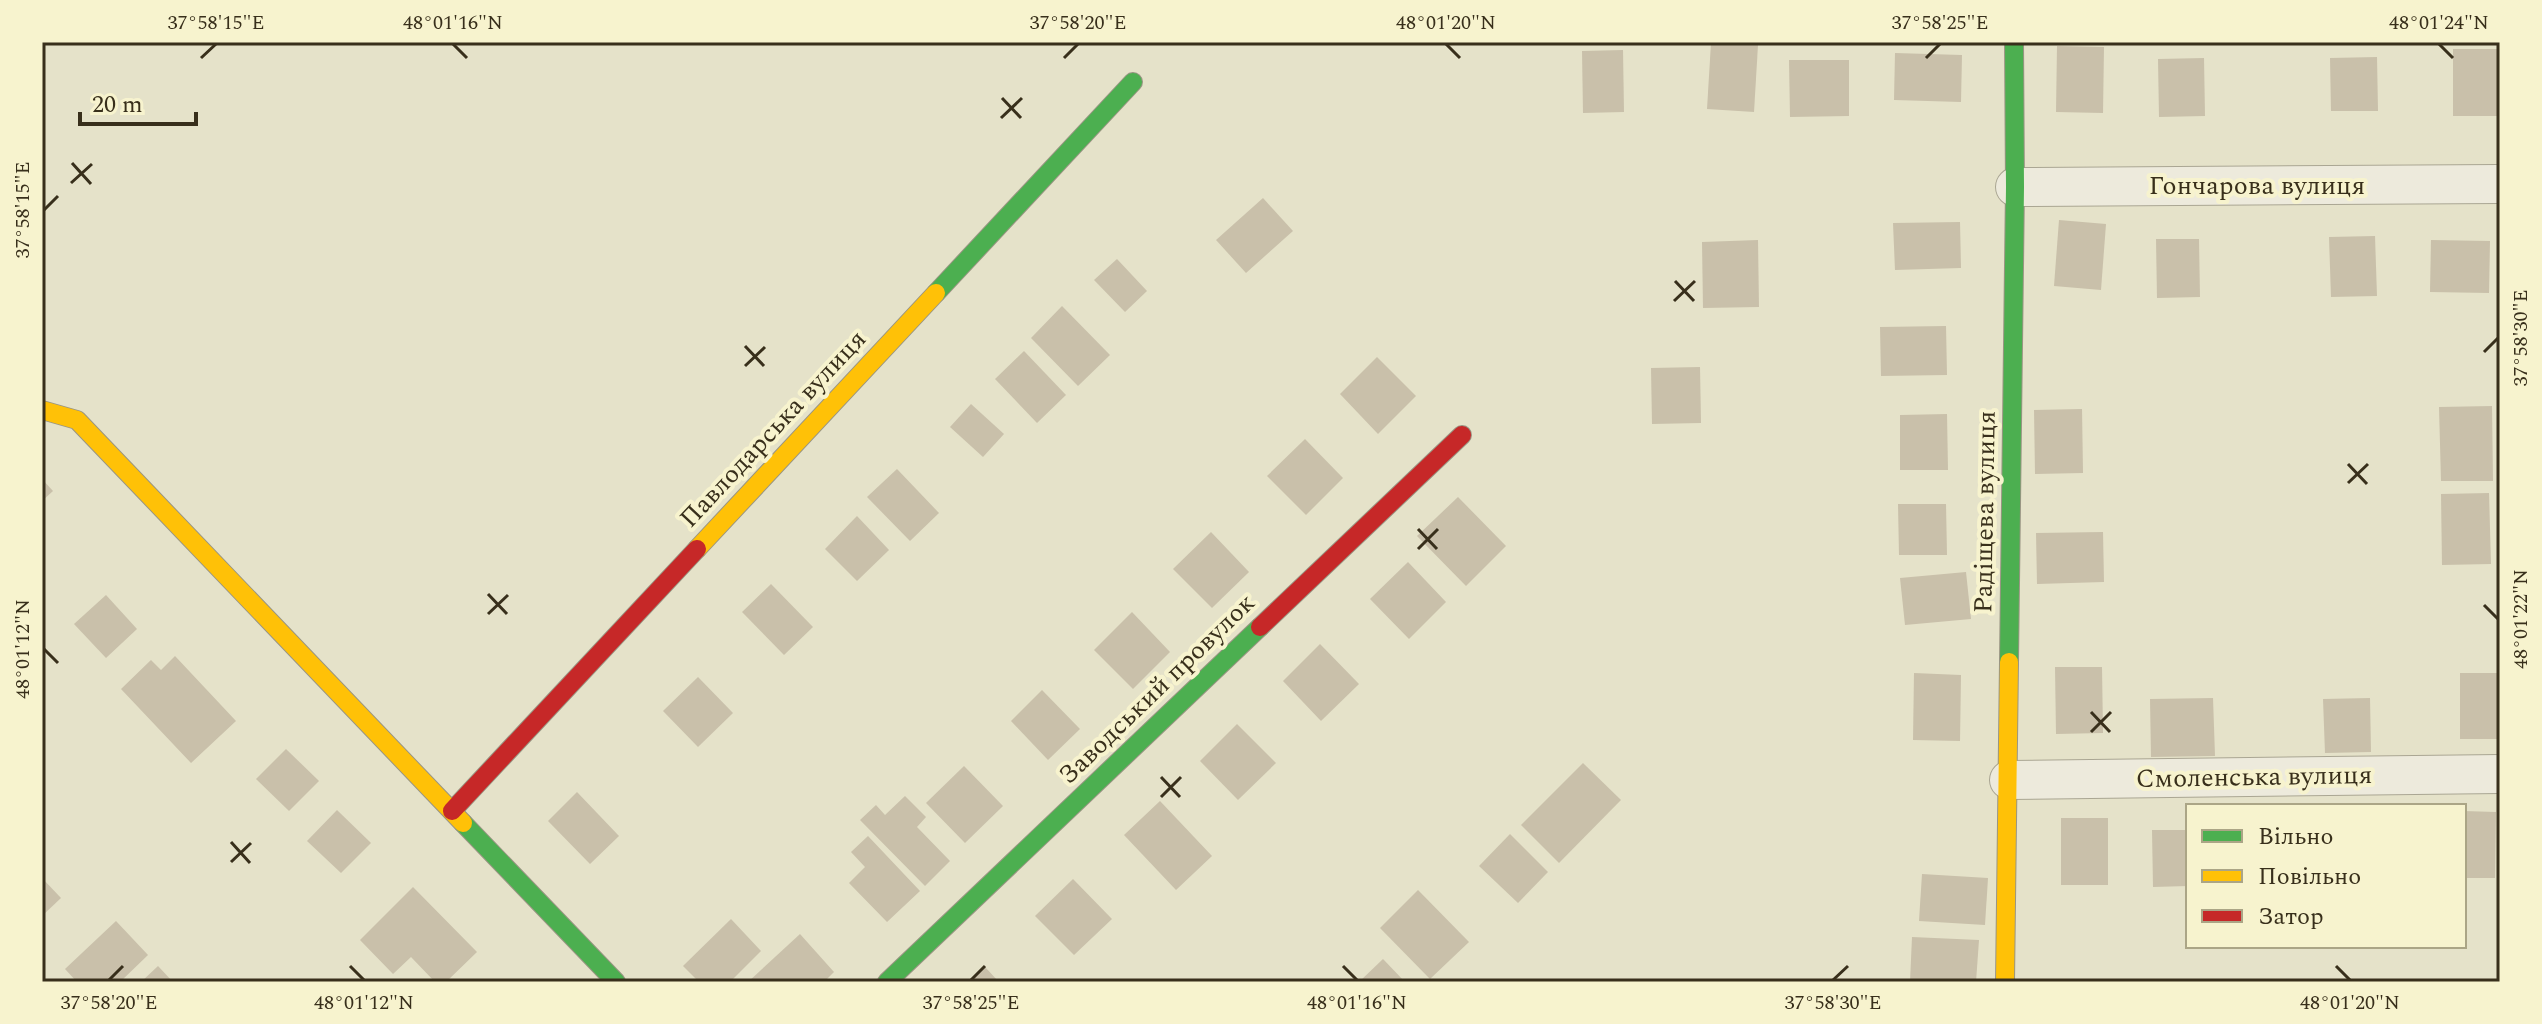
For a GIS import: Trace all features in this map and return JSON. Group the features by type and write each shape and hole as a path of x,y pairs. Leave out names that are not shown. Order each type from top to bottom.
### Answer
{"street":[{"name":"Радіщева вулиця","path":"2005,982 2014,42"},
{"name":"Павлодарська вулиця","path":"452,811 1133,82"},
{"name":"Гончарова вулиця","path":"2015,187 2500,184"},
{"path":"42,410 77,420 616,982"},
{"name":"Заводський провулок","path":"887,982 1462,435"},
{"name":"Смоленська вулиця","path":"2009,780 2500,774"}],"building":[{"path":"1711,43 1758,45 1754,112 1707,109"},
{"path":"2057,46 2104,47 2103,113 2056,112"},
{"path":"2453,49 2500,49 2500,116 2453,116"},
{"path":"1623,50 1624,112 1583,113 1582,51"},
{"path":"1895,53 1962,55 1961,102 1894,100"},
{"path":"2377,57 2378,111 2331,111 2330,58"},
{"path":"2204,58 2205,116 2159,117 2158,59"},
{"path":"1789,60 1849,60 1849,116 1790,117"},
{"path":"1263,198 1293,231 1246,273 1216,240"},
{"path":"2059,220 2106,224 2101,290 2054,286"},
{"path":"1960,222 1961,268 1895,270 1893,223"},
{"path":"2375,236 2377,296 2331,297 2329,237"},
{"path":"2156,239 2199,239 2200,297 2157,298"},
{"path":"1758,240 1759,307 1703,308 1702,242"},
{"path":"2431,240 2490,241 2489,293 2430,292"},
{"path":"1117,259 1147,291 1125,312 1094,280"},
{"path":"1062,306 1110,355 1078,386 1031,338"},
{"path":"1946,326 1947,375 1881,376 1880,327"},
{"path":"1024,351 1066,395 1037,423 995,379"},
{"path":"1377,357 1416,396 1378,434 1340,394"},
{"path":"1700,367 1701,423 1652,424 1651,368"},
{"path":"971,404 1004,434 983,457 950,427"},
{"path":"2492,406 2493,481 2441,481 2439,407"},
{"path":"2082,409 2083,473 2035,474 2034,410"},
{"path":"1947,414 1948,470 1900,470 1900,415"},
{"path":"1305,439 1343,478 1306,515 1267,476"},
{"path":"897,469 939,513 910,541 867,497"},
{"path":"42,479 53,491 42,501"},
{"path":"2489,493 2491,564 2442,565 2441,494"},
{"path":"1458,497 1506,546 1466,586 1417,536"},
{"path":"1898,504 1946,504 1947,555 1899,555"},
{"path":"857,516 889,550 857,581 825,549"},
{"path":"1211,532 1249,572 1212,608 1173,569"},
{"path":"2103,532 2104,582 2037,584 2036,533"},
{"path":"1408,562 1446,602 1409,639 1370,599"},
{"path":"1966,572 1971,619 1905,625 1900,578"},
{"path":"771,584 813,627 784,655 742,612"},
{"path":"106,595 137,629 106,658 74,624"},
{"path":"1132,612 1170,652 1133,689 1094,650"},
{"path":"1320,644 1359,684 1321,721 1283,681"},
{"path":"175,656 236,721 191,763 121,689 151,660 161,670"},
{"path":"2055,667 2102,667 2103,733 2056,734"},
{"path":"1914,673 1961,675 1960,741 1913,740"},
{"path":"2460,673 2500,673 2500,739 2460,739"},
{"path":"698,677 733,713 698,747 663,711"},
{"path":"1042,690 1080,729 1048,760 1011,721"},
{"path":"2213,698 2215,756 2151,757 2150,699"},
{"path":"2370,698 2371,752 2325,753 2323,699"},
{"path":"1237,724 1276,763 1238,800 1200,761"},
{"path":"286,749 319,781 289,811 256,779"},
{"path":"1583,763 1621,800 1559,863 1521,825"},
{"path":"964,766 1003,806 965,843 926,803"},
{"path":"577,792 619,836 590,864 548,821"},
{"path":"905,796 926,817 917,827 950,861 925,886 860,820 876,805 885,815"},
{"path":"1160,801 1212,856 1176,890 1124,835"},
{"path":"337,810 371,843 341,873 307,841"},
{"path":"2466,811 2496,812 2495,878 2466,878"},
{"path":"2061,818 2108,818 2108,885 2061,885"},
{"path":"2152,830 2186,830 2186,886 2153,887"},
{"path":"1510,834 1548,872 1518,903 1479,866"},
{"path":"868,836 920,891 887,922 849,883 865,867 851,852"},
{"path":"1922,874 1988,878 1985,925 1919,921"},
{"path":"42,878 61,898 42,916"},
{"path":"1073,879 1112,919 1074,955 1035,916"},
{"path":"413,887 477,952 446,982 435,982 411,957 393,974 360,940"},
{"path":"1418,890 1469,942 1430,979 1380,928"},
{"path":"731,919 761,951 730,982 699,982 683,966"},
{"path":"116,921 148,955 120,982 77,982 65,969"},
{"path":"800,934 834,972 824,982 748,982"},
{"path":"1912,937 1979,940 1976,982 1910,982"},
{"path":"1383,959 1405,982 1359,982"},
{"path":"158,966 173,982 141,982"},
{"path":"985,967 999,982 969,982"}],"traffic: fast":[{"path":"2009,662 2014,42"},
{"path":"936,293 1133,82"},
{"path":"887,982 1260,627"},
{"path":"463,823 616,982"}],"traffic: slow":[{"path":"697,549 936,293"},
{"path":"42,410 77,420 463,823"},
{"path":"2005,982 2009,662"}],"traffic: jam":[{"path":"1260,627 1462,435"},
{"path":"452,811 697,549"}]}
